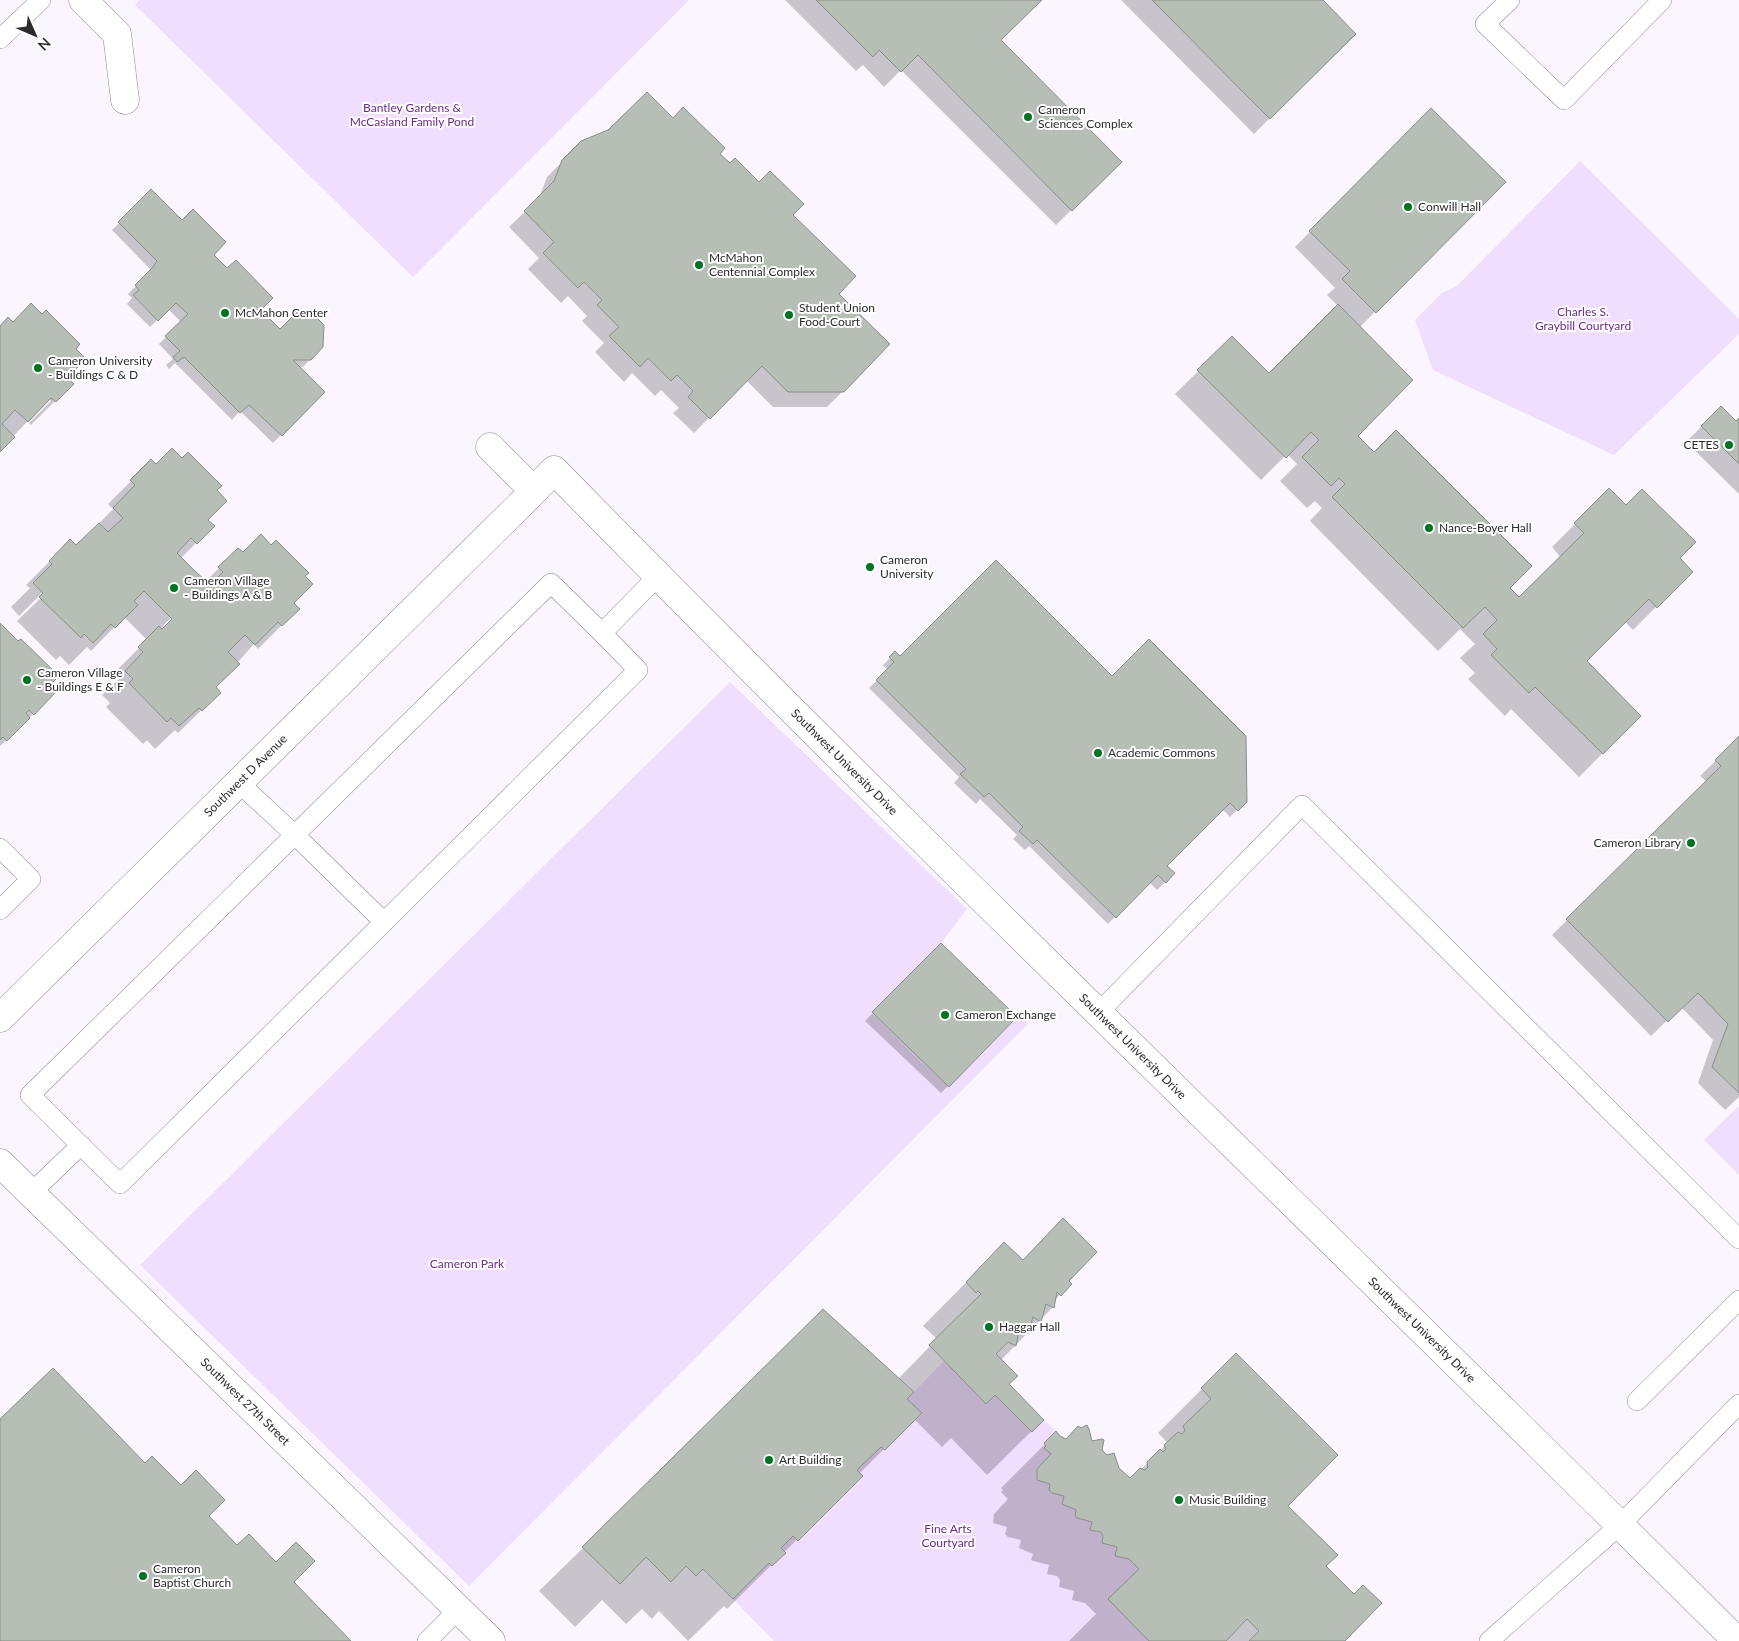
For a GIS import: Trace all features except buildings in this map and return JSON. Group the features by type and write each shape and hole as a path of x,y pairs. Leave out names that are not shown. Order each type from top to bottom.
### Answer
{"street":[{"path":"83,0 117,34 125,100"},
{"path":"490,447 534,490"},
{"name":"Southwest University Drive","path":"534,490 554,470 658,576 1736,1641"},
{"name":"Southwest D Avenue","path":"0,1018 534,490"},
{"name":"Southwest 27th Street","path":"0,1162 491,1641"}],"lane":[{"path":"0,39 42,0"},
{"path":"1510,0 1485,24 1564,100 1662,0"},
{"path":"602,633 658,576"},
{"path":"551,583 638,670 120,1184 30,1095 295,835 551,583"},
{"path":"238,782 384,922"},
{"path":"1099,1012 1302,805 1739,1239"},
{"path":"0,848 31,879 0,910"},
{"path":"31,1193 81,1145"},
{"path":"1638,1401 1739,1300"},
{"path":"1490,1641 1620,1525 1739,1404"},
{"path":"427,1641 459,1609"}],"green space":[{"name":"Bantley Gardens & McCasland Family Pond","path":"140,0 689,0 413,277 135,5"},
{"name":"Charles S. Graybill Courtyard","path":"1580,161 1739,319 1739,334 1614,455 1433,370 1415,320 1442,293 1457,286"},
{"name":"Cameron Park","path":"730,682 967,909 941,943 872,1013 949,1087 1017,1017 1029,1023 469,1586 140,1265"},
{"path":"1739,1106 1739,1175 1704,1140"},
{"name":"Fine Arts Courtyard","path":"944,1361 986,1404 995,1395 1032,1432 1044,1420 1056,1431 1044,1443 1046,1446 1044,1448 1051,1454 1037,1469 1037,1480 1050,1484 1049,1490 1052,1493 1064,1496 1063,1504 1076,1510 1075,1515 1077,1518 1092,1522 1090,1530 1101,1532 1103,1536 1102,1543 1117,1547 1116,1556 1129,1559 1139,1569 1109,1599 1149,1641 774,1641 733,1599 769,1563 772,1566 785,1553 781,1548 793,1536 798,1540 863,1476 857,1470 881,1447 885,1450 922,1414 907,1399"}],"place":[{"name":"Cameron Sciences Complex","path":"1028,117"},
{"name":"Conwill Hall","path":"1408,207"},
{"name":"McMahon Centennial Complex","path":"699,265"},
{"name":"McMahon Center","path":"225,313"},
{"name":"Student Union Food-Court","path":"789,315"},
{"name":"Cameron University - Buildings C & D","path":"38,368"},
{"name":"CETES","path":"1729,445"},
{"name":"Nance-Boyer Hall","path":"1429,528"},
{"name":"Cameron University","path":"870,567"},
{"name":"Cameron Village - Buildings A & B","path":"174,588"},
{"name":"Cameron Village - Buildings E & F","path":"27,680"},
{"name":"Academic Commons","path":"1098,753"},
{"name":"Cameron Library","path":"1691,843"},
{"name":"Cameron Exchange","path":"945,1015"},
{"name":"Haggar Hall","path":"989,1327"},
{"name":"Art Building","path":"769,1460"},
{"name":"Music Building","path":"1179,1500"},
{"name":"Cameron Baptist Church","path":"143,1576"}]}
